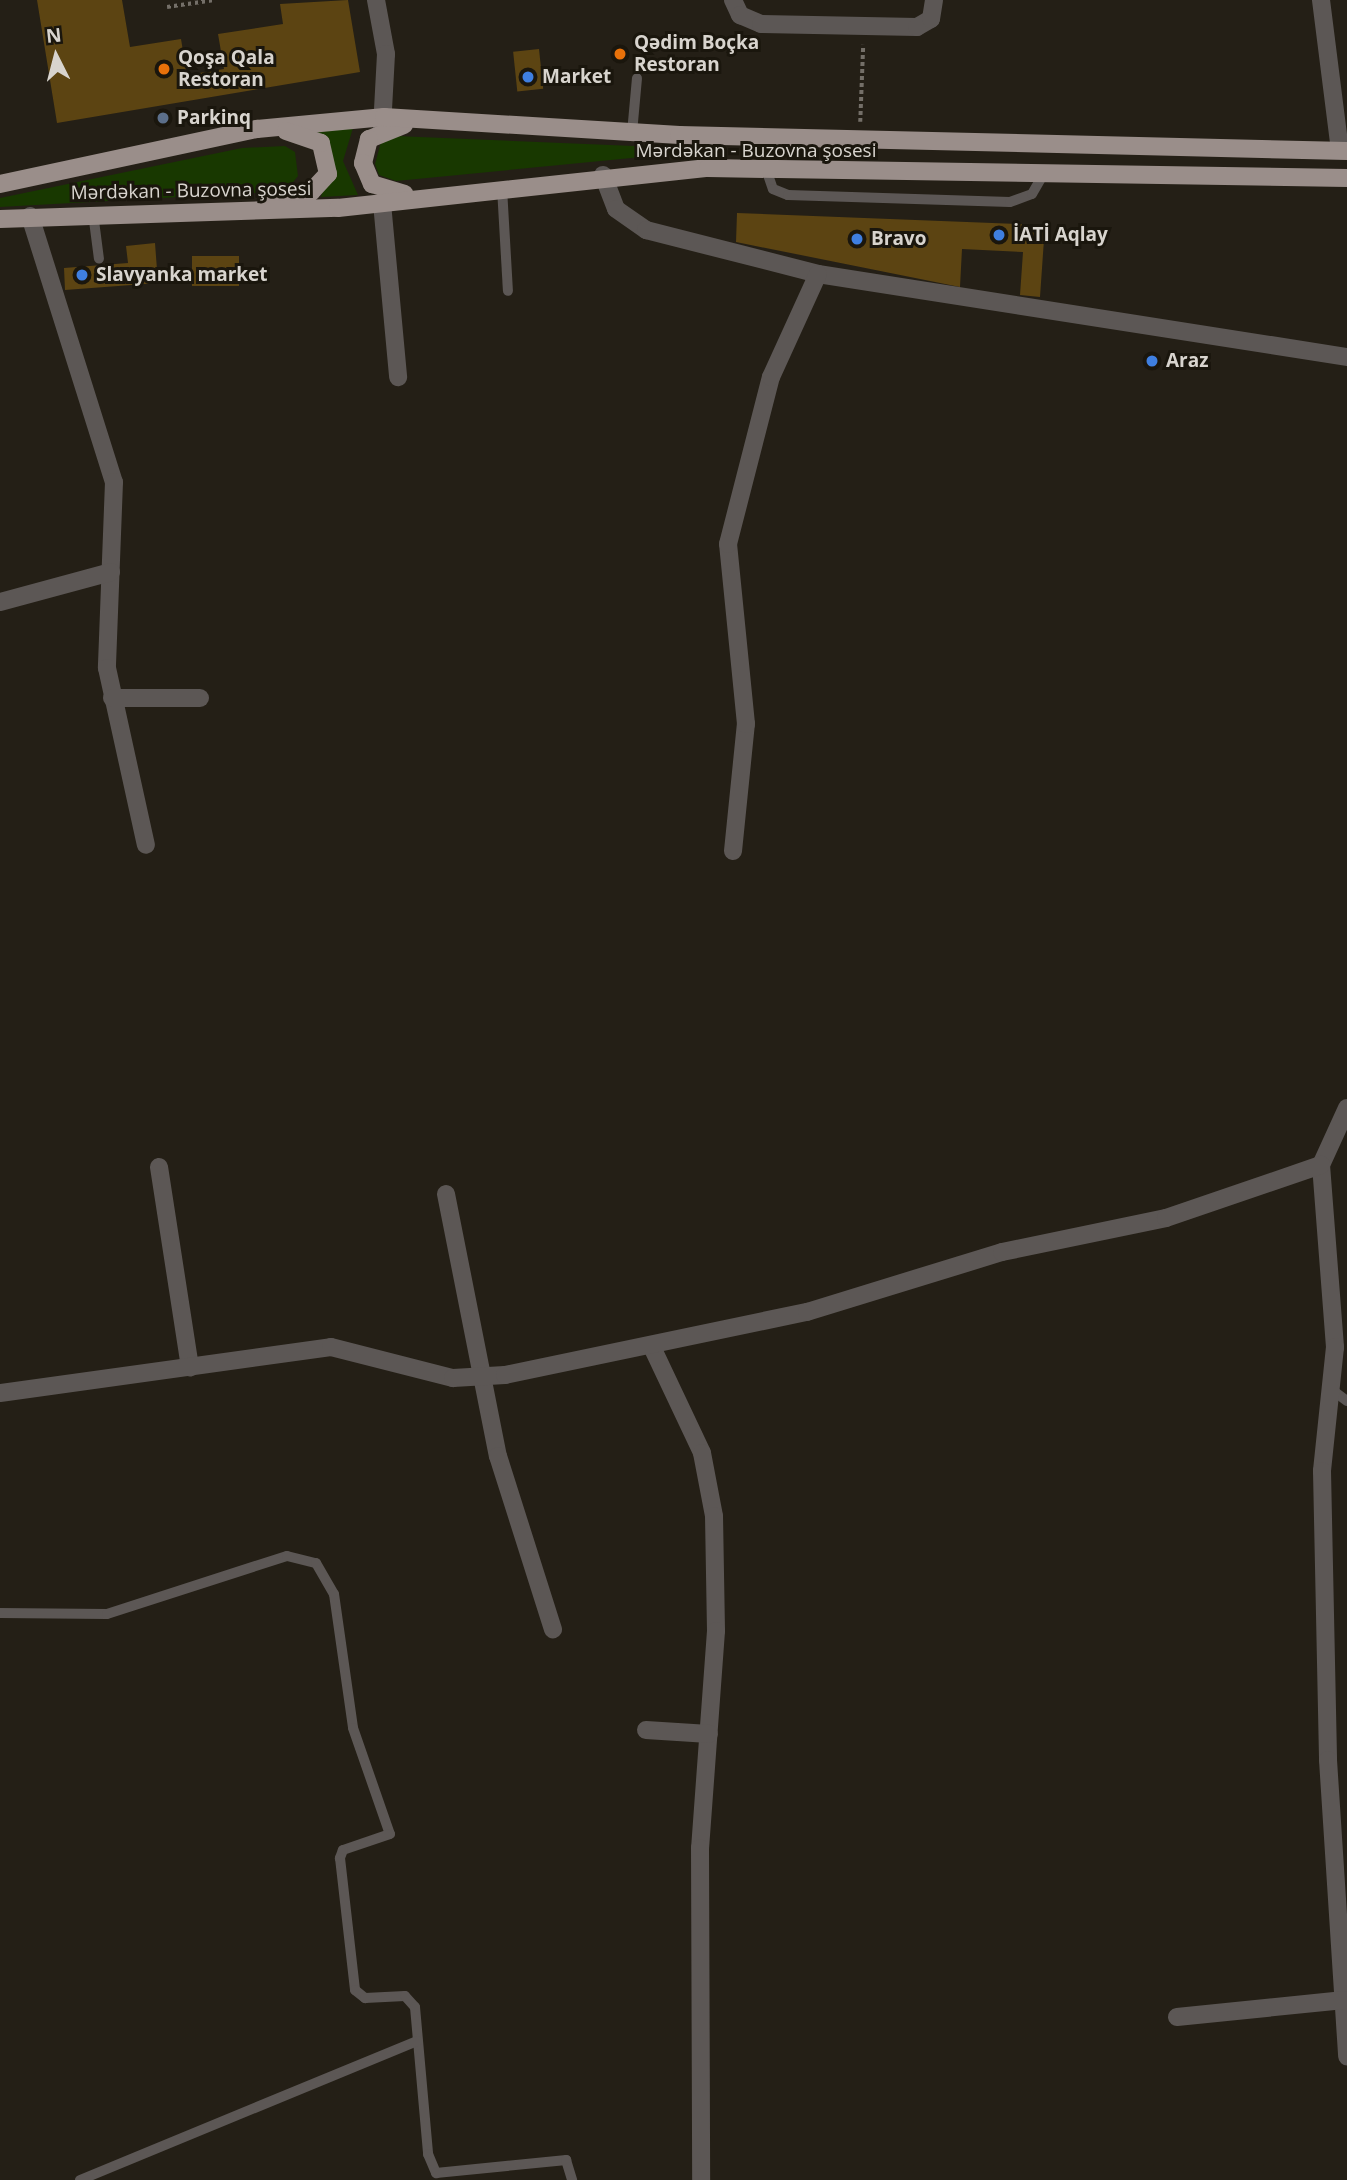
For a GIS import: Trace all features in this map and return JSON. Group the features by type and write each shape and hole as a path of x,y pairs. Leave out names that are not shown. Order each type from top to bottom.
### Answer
{"main road":[{"name":"Mərdəkan - Buzovna şosesi","path":"0,184 257,129 383,123 478,122 632,133 1344,150"},
{"path":"383,123 363,150 372,184 396,194 449,194"},
{"path":"216,208 311,192 328,174 326,152 314,137 257,129"},
{"name":"Mərdəkan - Buzovna şosesi","path":"0,219 93,213 382,203 603,175 766,169 1347,178"}],"street":[{"path":"376,0 386,54 383,123"},
{"path":"733,0 740,15 761,24 864,26 926,24 934,0"},
{"path":"1321,0 1344,150"},
{"path":"603,175 616,209 646,230 818,274 1347,356"},
{"path":"382,203 398,377"},
{"path":"30,216 114,482 111,572 112,698 146,845"},
{"path":"733,851 746,724 729,534 771,377 818,274"},
{"path":"0,602 111,572"},
{"path":"112,698 200,698"},
{"path":"1347,1108 1321,1165 1334,1323 1323,1544 1328,1760 1347,2056"},
{"path":"0,1393 331,1347 453,1378 480,1378 652,1347 807,1312 1002,1252 1145,1224 1321,1165"},
{"path":"159,1167 190,1368"},
{"path":"446,1194 480,1378 552,1629"},
{"path":"652,1347 711,1486 716,1631 700,1848 701,2180"},
{"path":"646,1730 709,1734"},
{"path":"1177,2017 1344,2000"}],"lane":[{"path":"632,133 637,78"},
{"path":"766,169 778,194 1010,202 1023,202 1044,173"},
{"path":"502,188 508,291"},
{"path":"93,213 99,259"},
{"path":"1331,1389 1347,1401"},
{"path":"0,1613 107,1615 287,1556 316,1563 332,1586 353,1728 390,1834 343,1850 340,1858 355,1990 365,1998 412,2000 429,2165 436,2173 566,2160 572,2180"},
{"path":"80,2180 417,2040"}],"path":[{"path":"167,7 214,0"},
{"path":"859,139 864,26"}],"green space":[{"path":"353,128 343,161 358,195 321,197 331,162 318,132"},
{"path":"396,136 682,148 683,153 396,181 379,175 375,164 381,142"},
{"path":"285,146 295,152 298,176 290,186 270,192 0,207 0,198 242,148"}],"building":[{"path":"37,0 122,0 130,47 181,39 187,75 224,69 218,34 283,24 280,4 348,0 360,72 57,123"},
{"path":"539,49 543,89 517,91 513,52"},
{"path":"737,213 1045,225 1040,297 1020,295 1023,252 962,249 960,287 736,242"},
{"path":"155,243 158,283 65,290 64,268 128,263 126,246"},
{"path":"192,256 239,256 239,286 192,286"}],"place":[{"name":"Qədim Boçka Restoran","path":"620,54"},
{"name":"Qoşa Qala Restoran","path":"164,69"},
{"name":"Market","path":"528,77"},
{"name":"Parkinq","path":"163,118"},
{"name":"İATİ Aqlay","path":"999,235"},
{"name":"Bravo","path":"857,239"},
{"name":"Slavyanka market","path":"82,275"},
{"name":"Araz","path":"1152,361"}]}
